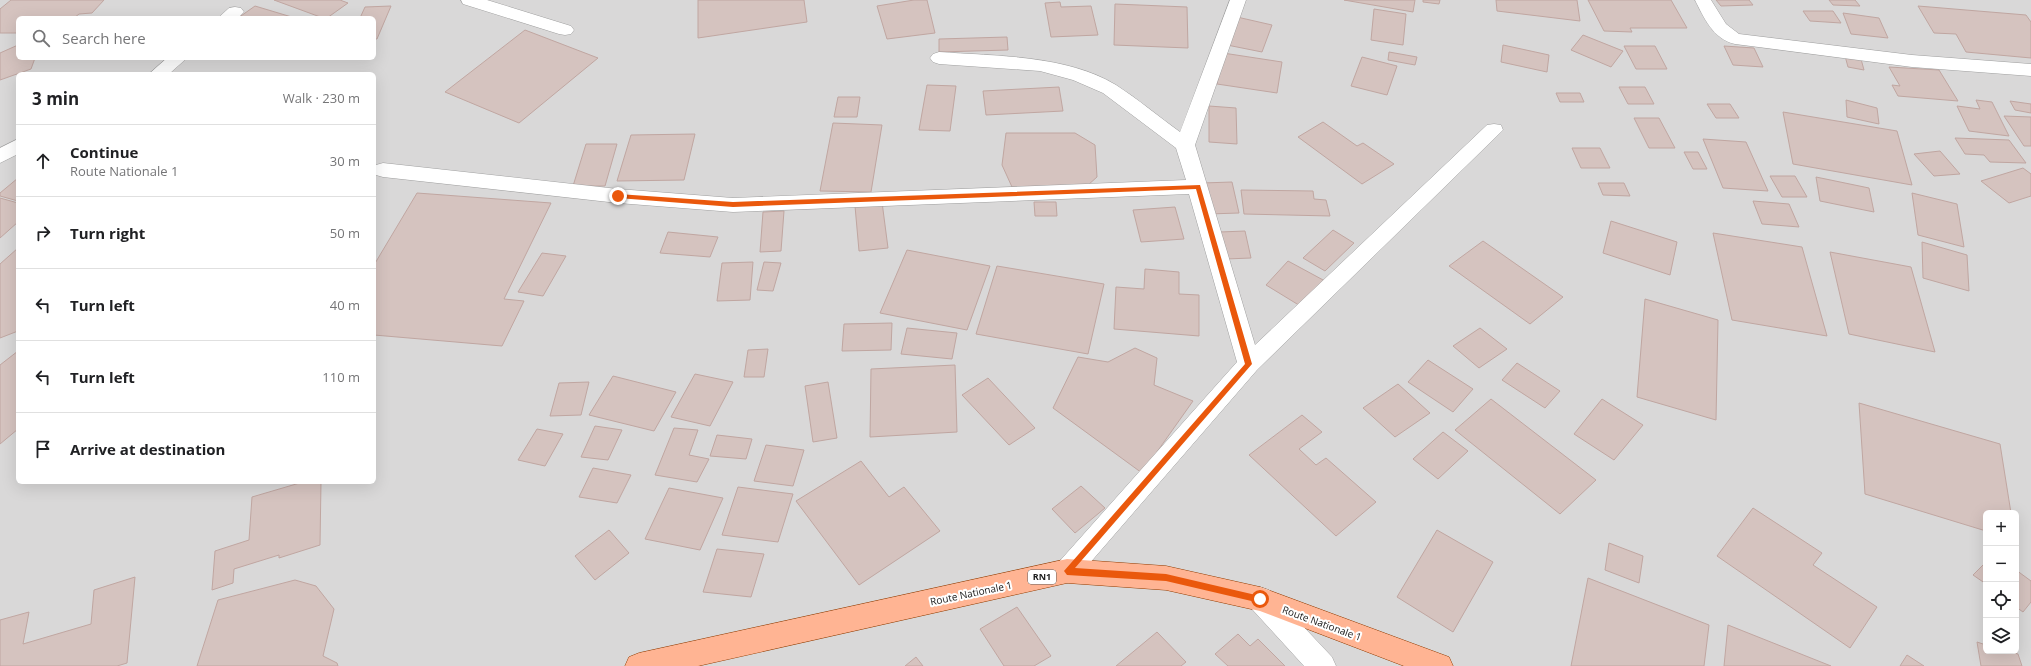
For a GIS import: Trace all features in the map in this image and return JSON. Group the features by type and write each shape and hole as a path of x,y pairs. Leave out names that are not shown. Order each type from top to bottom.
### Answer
{"main road":[{"name":"Route Nationale 1","path":"639,666 1067,571 1166,578 1260,599 1439,666"}],"street":[{"path":"469,0 565,30"},
{"path":"1238,0 1185,144 1249,364"},
{"path":"1704,0 1719,28 1725,35 1735,39 1912,61 2031,70"},
{"path":"939,58 1041,65 1079,76 1109,89 1185,144"},
{"path":"160,72 176,60"},
{"path":"1067,571 1249,364 1494,130"},
{"path":"0,156 16,147"},
{"path":"383,170 618,196 733,204 1198,187"},
{"path":"1260,599 1322,666"}],"shaded area":[{"path":"0,0 2031,0 2031,666 0,666"}],"building":[{"path":"11,0 104,0 92,13 79,14 76,16 16,16 16,33 0,33 0,9"},
{"path":"274,0 340,0 348,3 330,16 318,16"},
{"path":"698,0 804,0 807,22 698,38"},
{"path":"914,0 927,0 935,33 887,39 877,6"},
{"path":"1344,0 1415,0 1413,12"},
{"path":"1423,0 1440,0 1439,4 1423,2"},
{"path":"1496,0 1577,0 1580,21 1497,11"},
{"path":"1588,0 1671,0 1687,28 1630,28 1632,32 1604,31"},
{"path":"1716,0 1749,0 1753,5 1721,6"},
{"path":"1829,0 1855,0 1860,6 1833,5"},
{"path":"1060,2 1061,7 1091,6 1098,35 1051,37 1045,3"},
{"path":"1115,4 1187,7 1188,48 1114,45"},
{"path":"255,6 288,16 241,16"},
{"path":"391,6 377,39 376,16 361,16 365,7"},
{"path":"1918,6 2026,15 2031,22 2031,58 1966,52 1956,34 1934,33"},
{"path":"1374,9 1406,14 1403,45 1371,40"},
{"path":"1803,11 1833,11 1841,23 1810,21"},
{"path":"1843,13 1879,18 1888,38 1851,34"},
{"path":"1237,17 1272,25 1262,52 1227,45"},
{"path":"525,30 598,58 519,123 445,92"},
{"path":"1583,35 1623,51 1611,67 1571,50"},
{"path":"1007,37 1008,50 939,52 939,39"},
{"path":"1503,45 1549,55 1547,72 1501,62"},
{"path":"16,46 16,60 34,60 31,69 23,72 16,72 16,74 0,80 0,53"},
{"path":"1624,46 1655,46 1667,69 1636,69"},
{"path":"1724,46 1754,48 1763,67 1733,65"},
{"path":"1389,52 1417,57 1415,65 1388,60"},
{"path":"1223,53 1282,62 1277,93 1217,84"},
{"path":"1845,56 1861,59 1864,70 1848,67"},
{"path":"1362,57 1397,66 1387,95 1351,86"},
{"path":"1889,67 1939,70 1958,101 1898,96 1892,85 1900,86"},
{"path":"927,85 956,86 950,131 919,130"},
{"path":"1059,87 1063,111 986,115 983,91"},
{"path":"1619,87 1645,87 1654,104 1628,104"},
{"path":"1556,93 1580,93 1584,102 1560,102"},
{"path":"838,97 860,97 857,117 834,117"},
{"path":"1846,100 1877,108 1879,124 1847,117"},
{"path":"1976,100 1992,102 2009,136 1969,131 1957,106 1980,109"},
{"path":"2010,101 2031,104 2031,113 2015,110"},
{"path":"1707,104 1730,104 1739,118 1716,118"},
{"path":"1209,106 1236,108 1237,144 1209,142"},
{"path":"1783,112 1897,131 1912,185 1793,164"},
{"path":"2004,116 2031,117 2031,146 2024,146"},
{"path":"1634,118 1659,118 1675,148 1649,148"},
{"path":"1323,122 1357,146 1363,143 1394,164 1362,184 1298,137"},
{"path":"833,123 882,125 871,192 820,191"},
{"path":"1006,133 1075,133 1095,145 1097,177 1088,185 1012,187 1002,165"},
{"path":"695,134 684,180 617,181 631,135"},
{"path":"1955,138 2009,140 2026,163 1990,162 1984,155 1965,154"},
{"path":"1703,139 1746,142 1768,191 1723,188"},
{"path":"586,144 617,144 605,186 573,186"},
{"path":"1572,148 1600,148 1610,168 1581,168"},
{"path":"1940,151 1960,174 1934,176 1914,154"},
{"path":"1684,152 1698,152 1707,169 1693,169"},
{"path":"2023,168 2031,174 2031,196 2009,203 1981,181"},
{"path":"1770,176 1795,176 1807,197 1782,197"},
{"path":"1816,177 1869,188 1874,212 1820,201"},
{"path":"16,180 16,200 0,196 0,193"},
{"path":"1232,182 1239,213 1208,214 1202,183"},
{"path":"1598,183 1624,183 1630,196 1603,195"},
{"path":"1241,190 1313,191 1314,199 1326,200 1330,216 1244,214"},
{"path":"417,193 551,203 504,299 524,301 502,346 376,335 376,262"},
{"path":"1912,193 1957,204 1964,247 1918,235"},
{"path":"0,198 16,202 16,224 0,238"},
{"path":"1753,201 1789,204 1799,227 1762,224"},
{"path":"882,202 888,248 859,251 855,206"},
{"path":"1034,202 1056,202 1057,216 1035,216"},
{"path":"1175,207 1184,239 1141,242 1133,210"},
{"path":"784,211 781,251 760,252 763,212"},
{"path":"1611,221 1677,242 1670,275 1603,253"},
{"path":"1333,230 1354,243 1325,271 1303,258"},
{"path":"1245,231 1251,258 1226,259 1220,232"},
{"path":"668,232 718,237 710,257 660,253"},
{"path":"1713,233 1802,247 1827,336 1732,320"},
{"path":"1483,241 1563,297 1530,324 1449,266"},
{"path":"1922,242 1967,255 1969,291 1923,278"},
{"path":"16,250 16,332 0,338 0,264"},
{"path":"907,250 990,266 967,330 880,313"},
{"path":"1830,252 1911,267 1935,352 1849,334"},
{"path":"542,253 566,256 543,296 518,292"},
{"path":"1288,261 1325,281 1302,307 1266,285"},
{"path":"753,262 750,300 717,301 722,263"},
{"path":"764,262 781,263 773,291 757,290"},
{"path":"997,266 1104,284 1088,354 976,334"},
{"path":"1145,269 1179,272 1179,294 1199,295 1199,336 1114,329 1116,287 1144,289"},
{"path":"1645,299 1718,320 1716,420 1637,397"},
{"path":"892,323 891,350 842,351 844,324"},
{"path":"907,328 957,333 952,359 901,354"},
{"path":"1480,328 1507,349 1479,368 1453,346"},
{"path":"1135,348 1157,358 1154,385 1193,401 1142,473 1053,408 1078,357 1108,362"},
{"path":"768,349 764,377 744,377 748,350"},
{"path":"16,353 16,431 0,444 0,365"},
{"path":"1428,360 1473,389 1453,412 1408,382"},
{"path":"1517,363 1560,391 1545,408 1502,380"},
{"path":"955,365 957,432 870,437 871,369"},
{"path":"695,374 733,382 710,426 671,417"},
{"path":"613,376 676,392 654,431 589,415"},
{"path":"988,378 1035,428 1009,445 962,395"},
{"path":"589,382 581,415 550,416 559,383"},
{"path":"828,382 837,438 813,442 805,386"},
{"path":"1398,384 1430,413 1395,437 1363,408"},
{"path":"1491,399 1596,480 1560,514 1455,430"},
{"path":"1602,399 1643,425 1614,460 1574,434"},
{"path":"1859,403 2000,444 2011,510 1983,510 1983,530 1865,494"},
{"path":"1302,415 1322,432 1299,449 1316,465 1326,458 1376,502 1336,536 1249,455"},
{"path":"595,426 622,430 608,460 581,457"},
{"path":"674,428 698,430 689,455 709,459 697,482 655,475"},
{"path":"537,429 563,434 545,466 518,460"},
{"path":"1443,432 1468,451 1438,479 1413,459"},
{"path":"717,435 752,439 746,459 710,456"},
{"path":"766,445 804,450 793,486 754,481"},
{"path":"861,461 889,497 904,487 940,531 859,585 796,501"},
{"path":"593,468 631,475 617,503 579,497"},
{"path":"296,484 321,484 320,545 279,558 279,555 234,569 233,583 212,590 215,551 249,540 252,497"},
{"path":"1081,486 1105,508 1075,533 1052,509"},
{"path":"738,487 793,494 778,542 722,535"},
{"path":"669,488 723,498 700,550 645,539"},
{"path":"1753,508 1822,553 1813,565 1877,607 1850,648 1717,556"},
{"path":"609,530 629,553 595,580 575,556"},
{"path":"1437,530 1493,562 1453,632 1397,597"},
{"path":"1609,543 1643,556 1639,583 1605,570"},
{"path":"717,549 764,554 751,597 703,592"},
{"path":"1983,565 1983,582 1973,575"},
{"path":"2019,572 2031,581 2031,602 2023,612 2019,609"},
{"path":"135,577 127,663 117,666 0,666 0,620 29,612 23,644 91,624 94,590"},
{"path":"1588,578 1709,625 1704,666 1571,666"},
{"path":"295,580 316,586 334,609 323,656 337,663 338,666 197,666 218,600"},
{"path":"1017,607 1051,656 1034,666 1004,666 980,629"},
{"path":"1728,625 1831,666 1724,666"},
{"path":"1157,632 1186,662 1181,666 1116,666"},
{"path":"1238,634 1250,646 1258,639 1285,666 1228,666 1215,654"},
{"path":"1977,642 1983,644 1983,654 2018,654 2022,666 1981,666"},
{"path":"1907,655 1924,666 1900,666"},
{"path":"916,657 923,666 905,666"}],"route":[{"path":"618,196 733,204 1198,187 1249,364 1067,571 1166,578 1260,599"}]}
